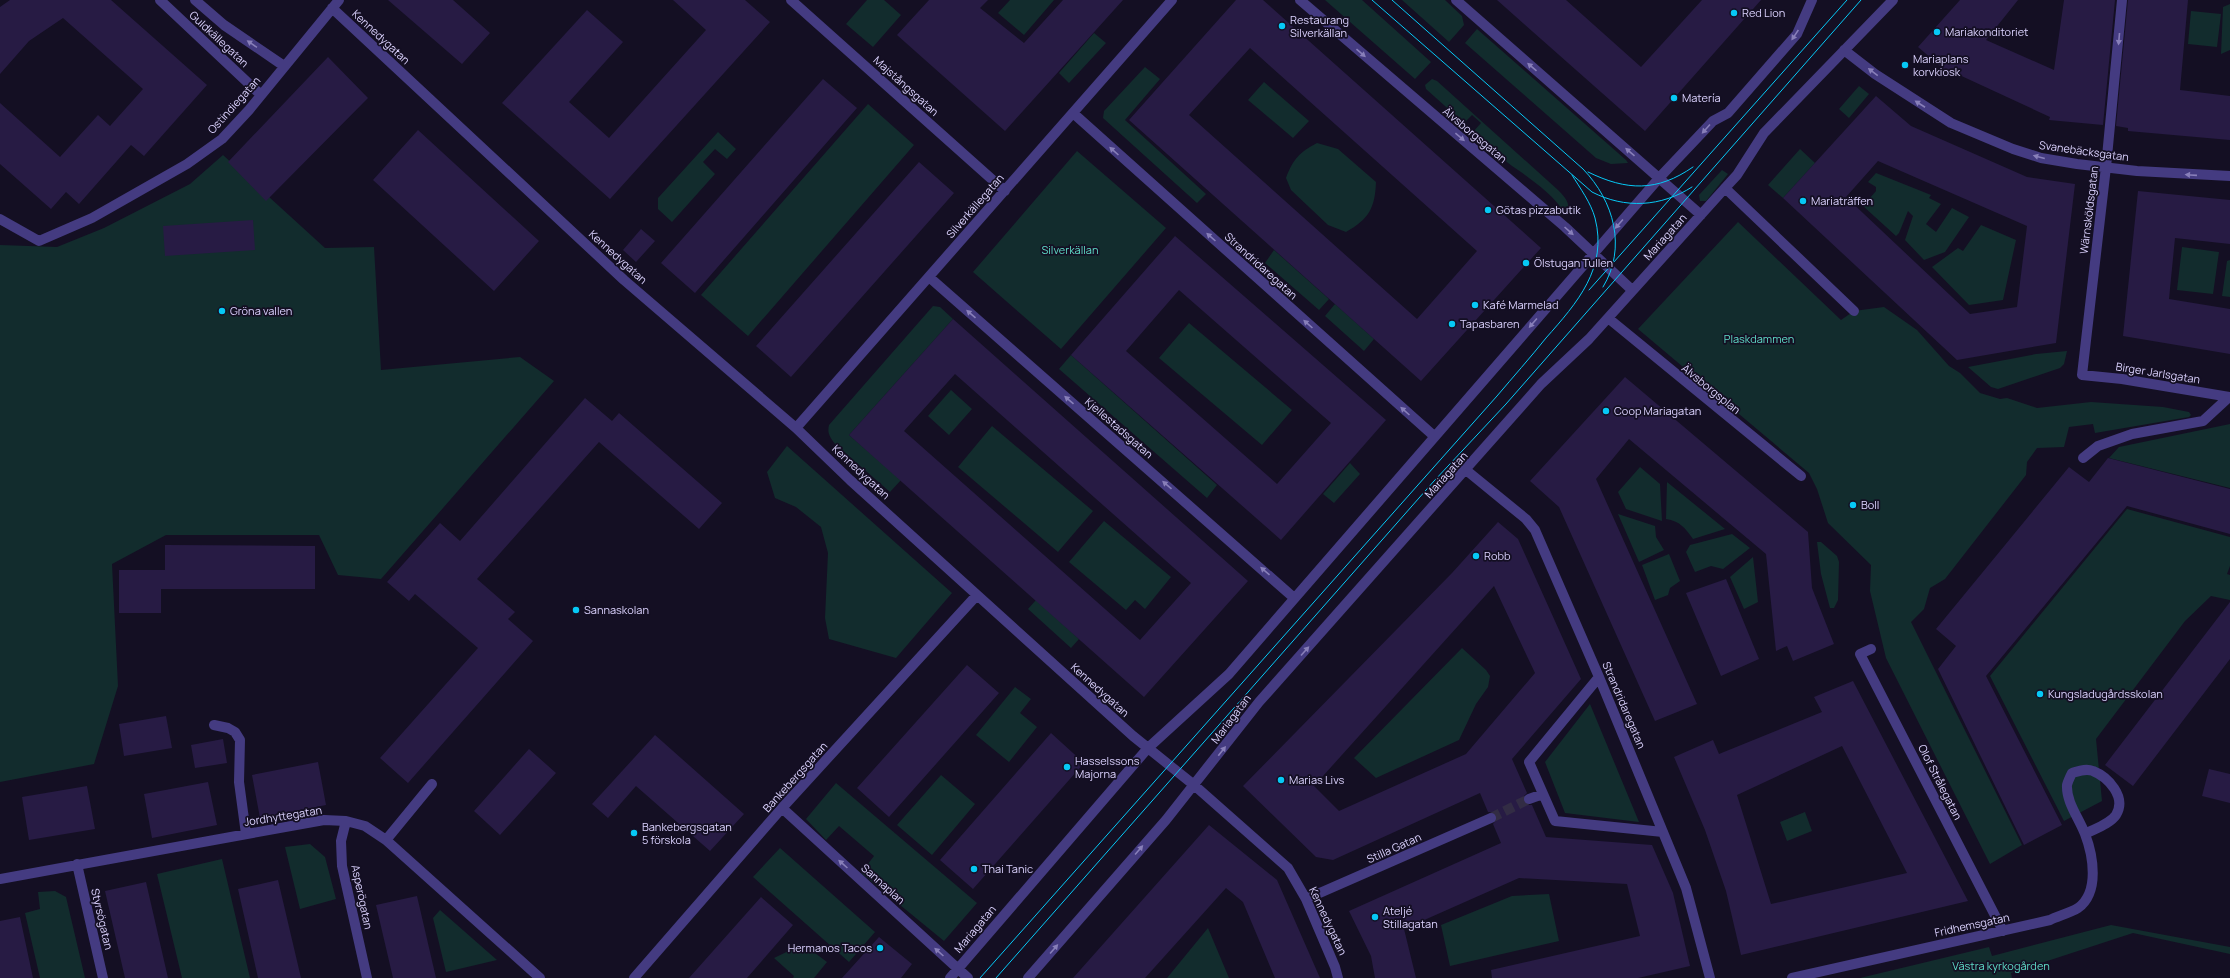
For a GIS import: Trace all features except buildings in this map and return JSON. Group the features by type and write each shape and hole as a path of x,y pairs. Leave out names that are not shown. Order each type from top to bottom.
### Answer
{"street":[{"name":"Guldkällegatan","path":"160,0 261,95"},
{"path":"195,0 224,25 284,66"},
{"name":"Ostindiegatan","path":"0,219 39,241 92,218 188,164 222,139 261,95 339,0"},
{"name":"Majstångsgatan","path":"791,0 1005,191"},
{"name":"Silverkällegatan","path":"796,428 1172,0"},
{"name":"Älvsborgsgatan","path":"1300,0 1594,254 1632,290"},
{"path":"1456,0 1660,177 1701,215"},
{"name":"Mariagatan","path":"1028,978 1194,785 1259,702 1541,384 1589,339 1737,175 1764,133 1893,0"},
{"name":"Wärnsköldsgatan","path":"2082,375 2106,167 2122,0"},
{"name":"Mariagatan","path":"950,978 1148,748 1229,674 1294,597 1660,177 1714,121 1728,113 1797,34 1810,1"},
{"name":"Kennedygatan","path":"332,8 618,274 796,428 977,595 1148,748 1194,785 1288,868 1306,899 1336,967 1338,978"},
{"name":"Svanebäcksgatan","path":"1844,50 1875,74 1951,124 2013,149 2041,158 2077,164 2137,171 2230,176"},
{"name":"Strandridaregatan","path":"1073,113 1434,436"},
{"path":"1725,188 1854,311"},
{"name":"Kjellestadsgatan","path":"929,277 1294,597"},
{"name":"Älvsborgsplan","path":"1608,318 1801,476"},
{"name":"Birger Jarlsgatan","path":"2082,375 2122,379 2229,397"},
{"path":"2083,458 2098,446 2132,434 2203,421 2229,397"},
{"name":"Strandridaregatan","path":"1466,470 1526,519 1535,530 1599,677 1686,888 1710,978"},
{"name":"Bankebergsgatan","path":"634,978 782,808 977,595"},
{"name":"Olof Strålegatan","path":"1871,648 1860,654 2003,931"},
{"path":"1599,677 1530,762 1543,794 1555,821 1664,832"},
{"path":"214,725 228,728 235,732 240,740 238,782 246,834"},
{"name":"Fridhemsgatan","path":"1792,978 2050,920 2078,908 2088,897 2092,881 2091,856 2085,834 2070,800 2067,784 2072,773 2083,770 2093,771 2109,781 2115,788 2119,800 2117,814 2110,821 2085,834"},
{"path":"386,840 432,784"},
{"path":"1530,799 1543,794"},
{"name":"Sannaplan","path":"782,808 968,978"},
{"name":"Stilla Gatan","path":"1306,899 1490,818"},
{"name":"Jordhyttegatan","path":"0,878 324,820 346,821 365,826 386,840 540,978"},
{"name":"Asperögatan","path":"346,821 341,841 342,866 367,978"},
{"name":"Styrsögatan","path":"78,864 103,978"}],"green space":[{"path":"867,0 884,0 901,15 873,47 846,24"},
{"path":"1010,0 1054,0 1024,35 998,13"},
{"path":"1325,0 1362,0 1431,62 1415,79"},
{"path":"1402,0 1445,0 1462,16 1464,25 1449,42"},
{"path":"2230,4 2230,50 2221,54 2223,7"},
{"path":"2191,11 2221,14 2217,47 2188,44"},
{"path":"1477,29 1628,163 1611,164 1596,158 1465,43"},
{"path":"1094,33 1106,43 1069,83 1059,73"},
{"path":"1145,67 1160,79 1125,120 1206,194 1197,203 1103,118 1104,111"},
{"path":"1432,79 1437,81 1558,190 1568,204 1565,213 1555,200 1543,189 1506,162 1473,132 1481,123 1472,115 1464,123 1426,89 1425,85"},
{"path":"1264,82 1309,121 1293,138 1248,100"},
{"path":"1859,86 1869,94 1849,118 1839,109"},
{"path":"868,104 914,145 748,336 701,295"},
{"path":"718,132 736,149 727,159 715,149 703,162 715,174 672,222 658,209 658,198"},
{"path":"1317,143 1338,149 1376,182 1374,199 1369,212 1360,222 1346,232 1328,225 1291,190 1286,178 1294,161 1302,153"},
{"path":"1800,149 1815,163 1783,198 1768,185"},
{"name":"Silverkällan","path":"1077,151 1166,228 1061,349 973,272"},
{"path":"223,155 325,248 374,247 381,370 520,357 554,381 381,579 338,575 319,535 166,535 112,564 118,686 94,764 0,782 0,245 57,247 104,228 190,184"},
{"path":"1722,170 1728,174 1706,201 1700,201 1699,195"},
{"path":"1876,173 1931,195 1929,198 1941,204 1926,224 1936,232 1952,208 1969,217 1945,252 1924,260 1905,240 1913,216 1908,211 1899,233 1896,236 1863,206 1876,191 1876,187 1868,182"},
{"name":"Plaskdammen","path":"1738,222 1841,320 1854,311 1884,307 1917,330 1949,366 1960,373 1980,393 2000,399 2007,398 2037,408 2091,402 2163,407 2189,412 2191,415 2189,417 2095,433 2093,424 2069,427 2064,447 2037,448 2027,462 2026,475 1945,579 1930,588 1924,609 1911,622 2022,845 1990,864 1886,658 1870,591 1871,565 1828,523 1817,489 1809,473 1638,329"},
{"path":"1981,225 2016,240 2003,300 1969,305 1932,267 1958,248 1963,251"},
{"path":"2182,247 2219,252 2213,294 2177,290"},
{"path":"1274,250 1329,299 1319,310 1265,263"},
{"path":"2230,260 2230,297 2222,296 2227,261"},
{"path":"1335,304 1374,339 1364,351 1325,316"},
{"path":"933,306 940,307 953,319 849,435 901,480 890,492 835,444 829,435 829,425"},
{"path":"1189,323 1292,410 1262,445 1159,358"},
{"path":"2067,351 2064,364 2060,368 1998,389 1991,387 1968,367 2036,354"},
{"path":"1071,355 1217,485 1207,498 1059,369"},
{"path":"951,390 972,409 949,435 928,416"},
{"path":"2230,424 2230,488 2109,458 2119,447"},
{"path":"992,426 1093,511 1058,552 958,467"},
{"path":"787,446 952,593 896,658 829,639 825,618 828,553 821,527 796,507 775,498 767,472"},
{"path":"1350,463 1360,474 1334,503 1323,494"},
{"path":"1640,467 1660,484 1662,521 1626,509 1618,492"},
{"path":"1667,482 1725,529 1693,539 1682,526 1675,521 1666,519"},
{"path":"2127,509 2230,537 2230,566 2227,574 2230,575 2230,600 2211,596 2185,621 2096,739 2102,801 2064,821 1990,676"},
{"path":"1618,514 1655,526 1656,537 1664,550 1639,562"},
{"path":"1104,521 1171,577 1145,609 1135,600 1126,610 1069,562"},
{"path":"1732,534 1750,548 1723,569 1711,566 1695,572 1686,552 1690,545"},
{"path":"1817,542 1821,542 1837,556 1839,562 1838,600 1834,608 1830,608 1821,574"},
{"path":"1669,554 1680,581 1670,588 1668,595 1655,600 1642,565"},
{"path":"1753,557 1758,602 1744,609 1730,577"},
{"path":"1036,600 1079,639 1071,648 1028,609"},
{"path":"1462,648 1486,670 1490,676 1488,687 1476,704 1459,740 1376,778 1354,758"},
{"path":"1015,687 1031,699 1020,713 1037,727 1009,762 976,735"},
{"path":"1590,704 1639,822 1565,813 1545,762"},
{"path":"941,775 975,804 932,855 897,825"},
{"path":"836,783 977,903 944,941 861,873 874,856 839,826 826,840 806,819"},
{"path":"1805,812 1812,831 1787,841 1780,822"},
{"path":"310,844 325,857 336,899 300,909 285,847"},
{"path":"780,848 875,932 849,962 753,877"},
{"path":"222,859 250,978 182,978 157,874"},
{"path":"55,891 66,897 85,978 40,978 25,913 40,909 38,892"},
{"path":"1549,894 1559,941 1450,966 1441,925 1512,896"},
{"path":"440,910 497,960 446,972 433,918"},
{"name":"Västra kyrkogården","path":"2111,925 2230,947 2230,954 2133,933 2011,973 2012,978 1860,978 1989,947 1992,956"},
{"path":"1208,928 1229,978 1167,978"},
{"path":"803,944 827,962 814,978 793,978 794,976 774,958"}],"tunnel":[{"path":"1491,818 1529,799"}],"tram line":[{"path":"1372,0 1592,192 1617,201 1643,203 1668,199 1692,187"},
{"path":"1392,0 1583,169 1594,182 1603,195 1614,225 1614,257 1610,272 1603,287"},
{"path":"1589,290 1847,0"},
{"path":"996,978 1434,481 1506,404 1861,0"},
{"path":"1588,172 1616,183 1642,186 1654,185 1667,181 1693,167"},
{"path":"980,978 1497,396 1569,312 1587,284 1593,269 1597,253 1598,236 1595,218 1591,207 1572,175"}],"place":[{"name":"Red Lion","path":"1734,13"},
{"name":"Restaurang Silverkällan","path":"1282,26"},
{"name":"Mariakonditoriet","path":"1937,32"},
{"name":"Mariaplans korvkiosk","path":"1905,65"},
{"name":"Matería","path":"1674,98"},
{"name":"Mariaträffen","path":"1803,201"},
{"name":"Götas pizzabutik","path":"1488,210"},
{"name":"Ölstugan Tullen","path":"1526,263"},
{"name":"Kafé Marmelad","path":"1475,305"},
{"name":"Gröna vallen","path":"222,311"},
{"name":"Tapasbaren","path":"1452,324"},
{"name":"Coop Mariagatan","path":"1606,411"},
{"name":"Boll","path":"1853,505"},
{"name":"Robb","path":"1476,556"},
{"name":"Sannaskolan","path":"576,610"},
{"name":"Kungsladugårdsskolan","path":"2040,694"},
{"name":"Hasselssons Majorna","path":"1067,767"},
{"name":"Marias Livs","path":"1281,780"},
{"name":"Bankebergsgatan 5 förskola","path":"634,833"},
{"name":"Thai Tanic","path":"974,869"},
{"name":"Ateljé Stillagatan","path":"1375,917"},
{"name":"Hermanos Tacos","path":"880,948"}]}
